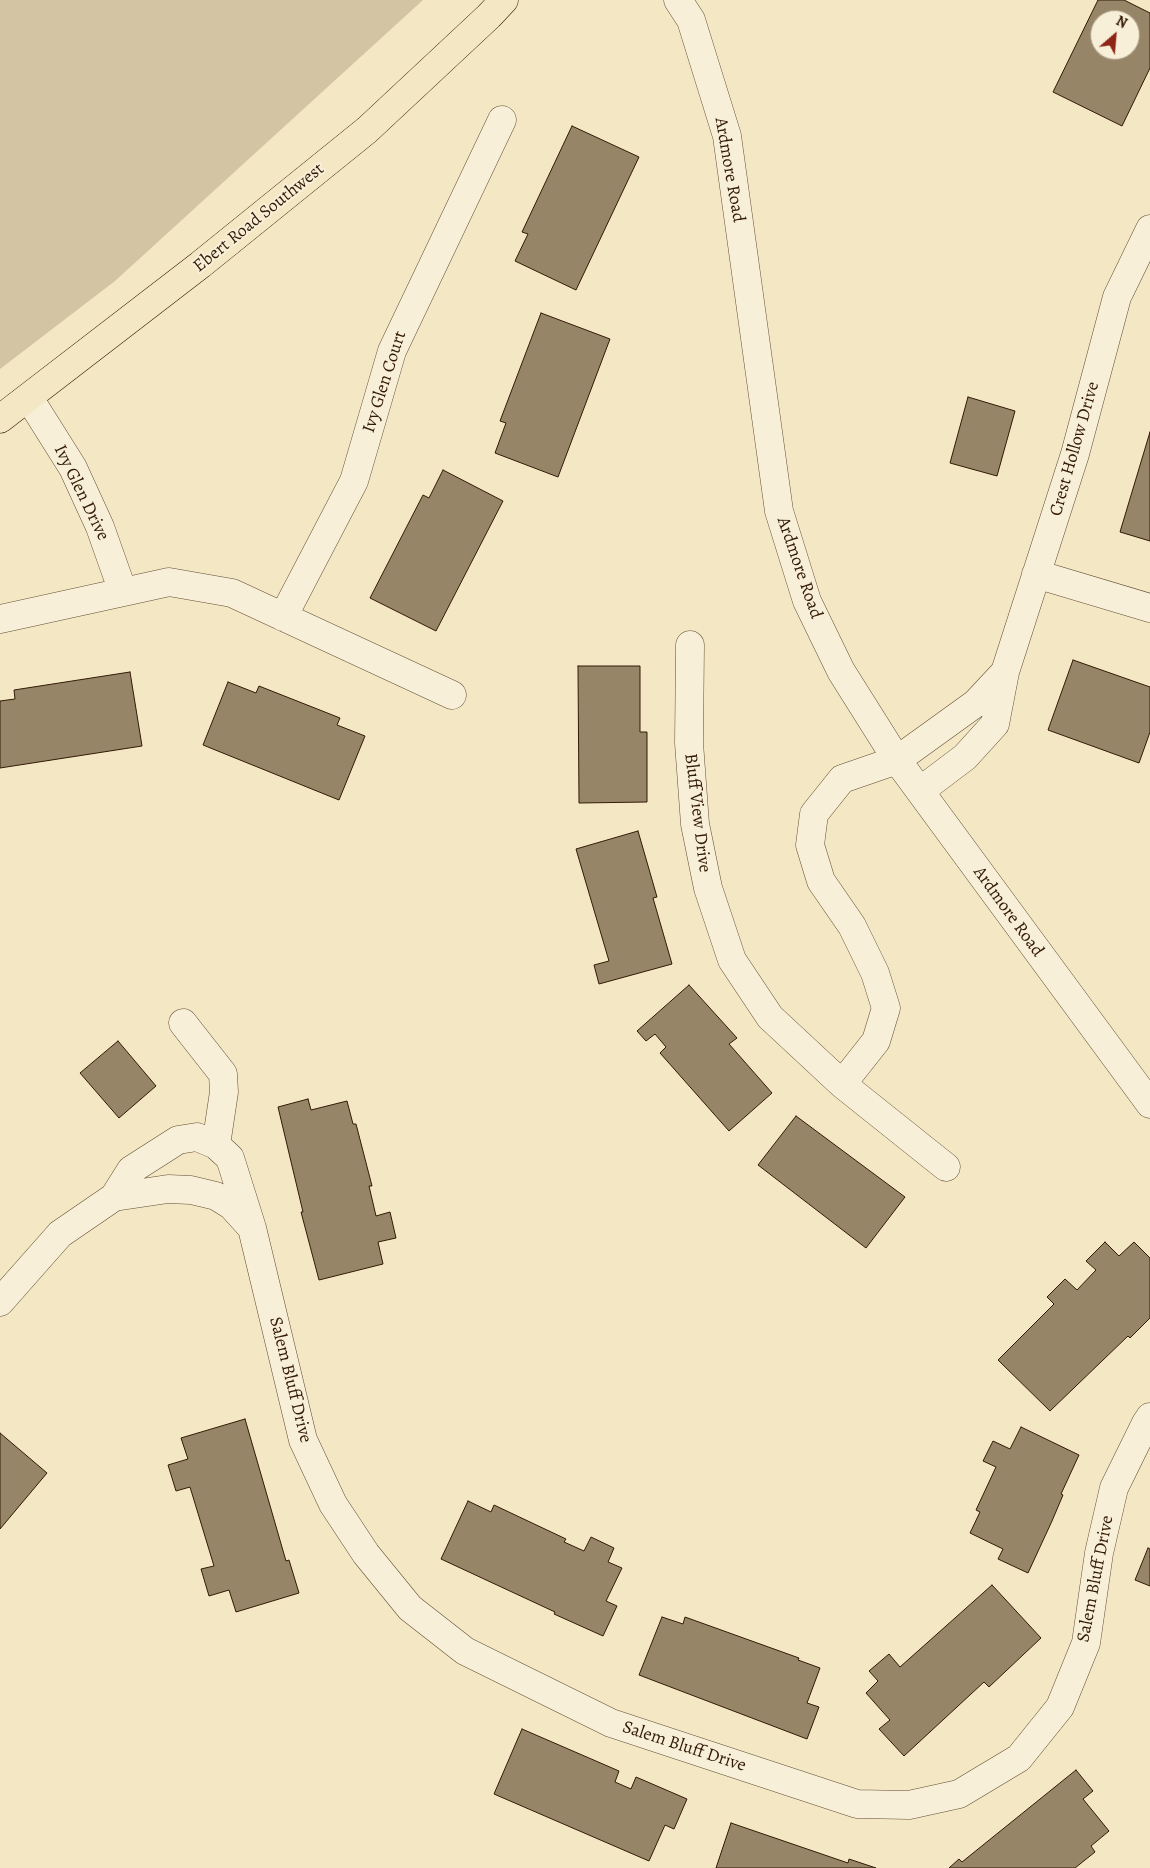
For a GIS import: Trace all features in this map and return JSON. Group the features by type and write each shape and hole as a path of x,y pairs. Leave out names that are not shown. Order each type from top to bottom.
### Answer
{"main road":[{"name":"Ebert Road Southwest","path":"0,419 200,265 367,130 504,0"}],"street":[{"name":"Ardmore Road","path":"678,0 691,20 727,136 779,511 807,601 841,672 897,760 1147,1095"},
{"name":"Ivy Glen Court","path":"283,618 354,481 392,351 502,120"},
{"name":"Crest Hollow Drive","path":"920,791 966,757 995,724 1005,672 1075,454 1117,297 1150,229"},
{"name":"Ivy Glen Drive","path":"29,398 73,468 100,527 123,592"},
{"path":"1036,574 1150,608"},
{"path":"0,619 169,582 232,593 452,695"},
{"name":"Bluff View Drive","path":"690,645 689,743 695,824 708,888 732,960 770,1016 842,1084 946,1167"},
{"name":"Crest Hollow Drive","path":"897,760 976,703 1005,672"},
{"path":"842,1084 876,1041 886,1008 875,973 852,926 821,882 810,845 814,814 842,779 897,760"},
{"path":"183,1023 223,1074 224,1092 216,1145"},
{"name":"Salem Bluff Drive","path":"0,1302 60,1234 114,1197 131,1170 178,1140 198,1137 216,1145 230,1158 252,1228 303,1440 333,1504 366,1554 410,1608 465,1651 611,1723 857,1804 909,1805 958,1794 1019,1758 1060,1707 1086,1643 1099,1554 1114,1488 1150,1417"},
{"name":"Salem Bluff Drive","path":"114,1197 145,1194 168,1189 191,1190 216,1196 232,1206 252,1228"}],"shaded area":[{"path":"0,0 423,0 115,281 0,369"}],"building":[{"path":"1098,0 1124,0 1150,13 1150,68 1122,126 1053,92 1090,16 1090,60 1140,60 1140,10 1093,10"},
{"path":"572,126 639,157 576,290 515,261 528,234 522,232"},
{"path":"541,313 610,339 558,477 495,453 506,423 500,421"},
{"path":"968,397 1015,411 997,476 950,463"},
{"path":"1150,432 1150,541 1120,532"},
{"path":"443,470 503,501 436,631 370,598 423,495 429,498"},
{"path":"1073,660 1150,687 1150,732 1139,763 1048,730"},
{"path":"578,666 640,666 640,732 647,732 647,802 579,803"},
{"path":"130,672 142,746 0,768 0,701 15,699 14,690"},
{"path":"228,682 256,693 259,686 340,718 337,725 365,736 339,800 203,745"},
{"path":"638,831 657,897 653,898 672,964 599,984 594,965 609,961 576,849"},
{"path":"689,985 737,1038 729,1044 772,1093 729,1131 660,1053 666,1047 655,1034 646,1041 637,1031"},
{"path":"118,1041 156,1086 119,1118 80,1073"},
{"path":"308,1099 311,1110 347,1101 353,1124 356,1124 372,1186 369,1186 376,1216 390,1212 396,1238 378,1242 383,1264 319,1280 301,1212 303,1212 278,1107"},
{"path":"796,1116 905,1197 866,1248 758,1165"},
{"path":"1105,1242 1119,1256 1134,1242 1150,1258 1150,1318 1130,1338 1128,1336 1050,1411 998,1360 1054,1304 1047,1297 1065,1279 1077,1290 1096,1270 1086,1261"},
{"path":"245,1419 286,1561 289,1560 299,1593 236,1612 229,1590 209,1596 201,1569 214,1566 190,1487 176,1491 168,1465 188,1459 181,1438"},
{"path":"1021,1427 1079,1455 1028,1573 998,1559 1003,1549 970,1533 980,1512 976,1510 996,1467 983,1461 993,1441 1010,1449"},
{"path":"0,1433 47,1473 0,1529"},
{"path":"468,1501 491,1512 494,1505 566,1539 564,1542 584,1551 591,1537 614,1548 608,1562 622,1568 606,1601 617,1606 603,1636 441,1559"},
{"path":"1148,1548 1150,1549 1150,1586 1135,1580"},
{"path":"992,1585 1041,1638 989,1687 984,1682 904,1756 879,1729 890,1720 866,1693 878,1681 869,1671 889,1654 900,1667"},
{"path":"662,1617 683,1624 685,1617 799,1658 798,1660 820,1668 807,1703 819,1707 807,1739 639,1675"},
{"path":"522,1729 619,1771 615,1782 631,1789 636,1777 687,1799 674,1829 665,1825 649,1861 494,1794"},
{"path":"1076,1770 1093,1791 1083,1799 1109,1831 1091,1846 1095,1852 1075,1868 949,1868 959,1859 962,1862"},
{"path":"731,1823 848,1863 849,1859 876,1868 716,1868"}]}
